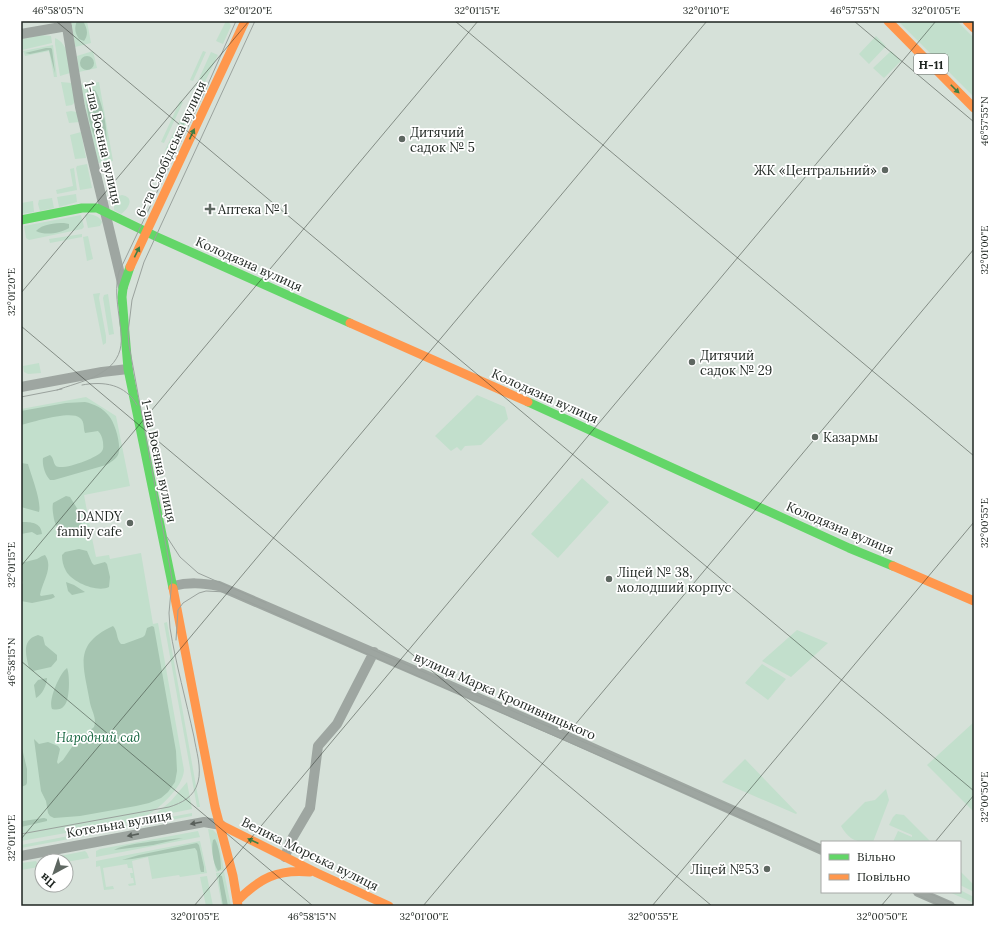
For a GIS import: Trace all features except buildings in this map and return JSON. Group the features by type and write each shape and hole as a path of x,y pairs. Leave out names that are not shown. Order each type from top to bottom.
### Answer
{"street":[{"name":"6-та Слобідська вулиця","path":"123,288 131,264 245,21"},
{"name":"Н-11","path":"888,21 974,108"},
{"path":"967,21 974,28"},
{"path":"21,34 67,24"},
{"name":"1-ша Воєнна вулиця","path":"67,24 80,107 123,288 122,306 128,369 160,530 173,586 211,784 238,903"},
{"name":"Колодязна вулиця","path":"21,220 91,206 97,208 147,232 528,402 849,548 914,574 974,601"},
{"path":"21,387 102,372 128,369"},
{"name":"вулиця Марка Кропивницького","path":"173,586 186,583 200,583 219,586 374,652 821,850"},
{"path":"285,857 290,842 310,808 318,746 337,724 374,652"},
{"name":"Котельна вулиця","path":"21,856 204,822 221,825"},
{"name":"Велика Морська вулиця","path":"221,825 317,873 389,906"},
{"path":"238,903 252,886 273,874 294,870 317,873"},
{"path":"920,893 950,906"}],"green space":[{"path":"71,21 87,21 91,43 75,47"},
{"path":"77,21 83,21 86,26 87,33 84,41 79,39 76,33 75,26"},
{"path":"226,21 229,22 231,26 223,44 216,41"},
{"path":"898,21 957,21 974,38 974,97"},
{"path":"41,35 51,36 52,43 22,50 21,39"},
{"path":"876,36 886,46 869,64 859,54"},
{"path":"55,38 63,44 69,63 70,73 60,76 55,44"},
{"path":"53,45 57,77 54,77 49,51 25,56 23,51"},
{"path":"46,48 52,49 55,73 49,50 30,54 25,53"},
{"path":"93,51 97,68 79,72 77,56"},
{"path":"203,51 206,52 193,81 190,80"},
{"path":"891,51 901,61 884,78 873,68"},
{"path":"211,52 218,55 203,86 197,83"},
{"path":"87,56 92,58 94,63 92,68 87,70 82,68 80,63 82,58"},
{"path":"61,82 72,83 75,102 72,105 66,106"},
{"path":"99,82 113,161 98,163 81,85"},
{"path":"196,85 202,88 196,103 190,100"},
{"path":"87,90 95,90 103,109 107,135 105,147 98,144 91,125 86,103"},
{"path":"180,101 183,102 164,143 161,142"},
{"path":"187,106 193,109 172,153 165,150"},
{"path":"66,112 77,112 79,122 69,123"},
{"path":"186,112 188,112 188,114 183,128 176,142 169,150"},
{"path":"81,132 86,158 75,159 70,135"},
{"path":"164,154 170,157 160,178 155,175"},
{"path":"87,164 92,188 80,190 76,168 77,166"},
{"path":"74,168 77,190 57,194 56,190 73,186 70,169"},
{"path":"76,194 77,202 59,207 57,197"},
{"path":"118,196 126,196 130,201 126,209 121,214 114,210 114,204"},
{"path":"52,198 54,208 40,211 38,204 39,200"},
{"path":"33,201 34,212 21,214 21,203"},
{"path":"89,214 100,219 102,222 100,226 88,228 85,215"},
{"path":"81,215 84,227 82,229 29,240 26,238 24,226"},
{"path":"64,223 69,224 69,228 48,234 36,231 45,225"},
{"path":"82,234 82,237 50,243 49,239"},
{"path":"88,236 93,259 87,261 83,237"},
{"path":"100,293 99,298 106,336 106,343 103,345 93,294"},
{"path":"108,294 114,334 109,335 103,298 104,295"},
{"path":"39,363 41,373 28,374 24,372 23,366"},
{"path":"477,395 505,407 508,419 481,445 465,446 461,451 457,447 451,451 435,436"},
{"name":"Народний сад","path":"86,397 116,416 130,486 84,495 91,532 86,533 87,539 92,538 96,557 109,555 110,559 141,553 153,624 158,623 184,770 183,777 174,791 161,805 141,819 21,841 21,409"},
{"path":"85,402 95,405 107,413 111,419 116,429 119,446 118,455 114,460 106,465 50,480 44,470 43,458 50,455 56,466 60,467 65,467 87,460 102,451 103,442 101,436 98,431 85,433 83,421 80,418 69,415 52,417 21,425 21,411 66,403"},
{"path":"21,463 28,464 38,495 40,508 39,512 21,507"},
{"path":"582,478 609,502 558,558 531,534"},
{"path":"66,496 70,497 80,513 82,523 79,528 63,531 55,524 53,503"},
{"path":"21,522 38,525 42,534 37,535 32,532 21,534"},
{"path":"79,549 87,551 94,565 105,562 107,564 110,577 109,587 98,589 85,585 69,575 64,567 62,555 65,552"},
{"path":"45,555 48,570 40,595 53,594 55,597 32,603 21,601 21,585 23,583 21,577 21,563 37,559"},
{"path":"66,582 85,592 72,595 68,591"},
{"path":"167,622 200,807 197,807 164,623"},
{"path":"113,626 121,644 143,637 147,628 152,626 154,627 176,751 177,771 175,782 168,792 161,798 149,803 80,816 54,818 48,813 46,801 41,791 34,739 39,744 48,742 58,746 60,749 57,762 58,764 63,760 74,744 94,727 95,718 90,703 85,678 84,658 86,649 91,641 100,633"},
{"path":"797,630 828,643 791,677 762,661"},
{"path":"38,635 43,637 45,645 57,655 57,660 51,667 33,671 29,668 26,648 29,640"},
{"path":"762,664 786,679 768,700 745,683"},
{"path":"67,668 69,687 66,703 60,709 52,709 51,705 55,688"},
{"path":"47,678 44,690 36,698 34,685 38,680"},
{"path":"974,722 974,812 927,765"},
{"path":"21,744 27,769 27,783 21,787"},
{"path":"745,759 797,813 796,814 722,782"},
{"path":"187,782 192,809 152,817 171,801"},
{"path":"886,789 889,800 873,841 854,840 847,835 841,826 865,802 875,800"},
{"path":"192,813 192,816 21,848 21,845"},
{"path":"896,814 904,815 930,841 893,841 898,831 912,837 912,835 889,825"},
{"path":"44,818 47,819 47,821 21,827 21,819 23,821"},
{"path":"208,829 213,830 217,834 224,870 216,872"},
{"path":"198,831 200,837 96,857 96,851 100,849"},
{"path":"183,838 153,845 114,850 136,844"},
{"path":"215,839 221,862 221,869 218,871 212,852 212,844 213,840"},
{"path":"200,841 207,873 152,879 148,857 132,861 136,885 129,886 128,884 134,883 130,873 133,873 132,868 128,868 127,864 103,868 106,887 113,886 114,889 104,890 100,866 96,867 96,861"},
{"path":"197,843 199,845 204,872 201,872 197,851 195,848 122,860 139,855"},
{"path":"85,851 89,858 74,861 74,853"},
{"path":"34,861 34,868 21,870 21,863"},
{"path":"224,872 231,906 222,906 216,873"},
{"path":"961,872 974,885 974,892 961,886"},
{"path":"219,875 222,876 228,906 223,906"},
{"path":"207,876 213,906 206,906 200,877"},
{"path":"961,890 974,897 974,903 951,893 961,893"}],"tram line":[{"path":"57,390 94,377 103,372 116,359 120,350 121,341 117,294 119,272 205,91 236,21"},
{"path":"21,834 169,807 187,799 194,792 198,782 199,765 197,753 170,628 169,613 172,579 128,333 132,300 144,262 255,21"},
{"path":"82,385 98,383 120,388 126,392 137,405"},
{"path":"21,397 62,389"},
{"path":"167,537 180,557 198,573 266,603"},
{"path":"176,640 178,610 183,603 199,593 206,591 226,592 821,853"},
{"path":"371,649 821,846"},
{"path":"913,893 942,906"},
{"path":"928,893 958,906"}],"traffic: fast":[{"path":"21,220 82,208 97,208 155,236 350,323"},
{"path":"130,267 123,288 122,297 128,369 173,588"},
{"path":"528,402 849,548 893,566"}],"traffic: slow":[{"path":"130,267 245,21"},
{"path":"888,21 974,108"},
{"path":"967,21 974,28"},
{"path":"350,323 528,402"},
{"path":"893,566 974,601"},
{"path":"173,588 215,807 233,876 238,906"},
{"path":"221,825 317,873 389,906"},
{"path":"237,901 253,886 270,877 288,872 310,872"}],"place":[{"name":"Дитячий садок № 5","path":"402,139"},
{"name":"ЖК «Центральний»","path":"885,170"},
{"name":"Аптека № 1","path":"210,209"},
{"name":"Дитячий садок № 29","path":"692,362"},
{"name":"Казармы","path":"815,437"},
{"name":"DANDY family cafe","path":"130,523"},
{"name":"Ліцей № 38, молодший корпус","path":"609,579"},
{"name":"Ліцей №53","path":"767,869"}]}
